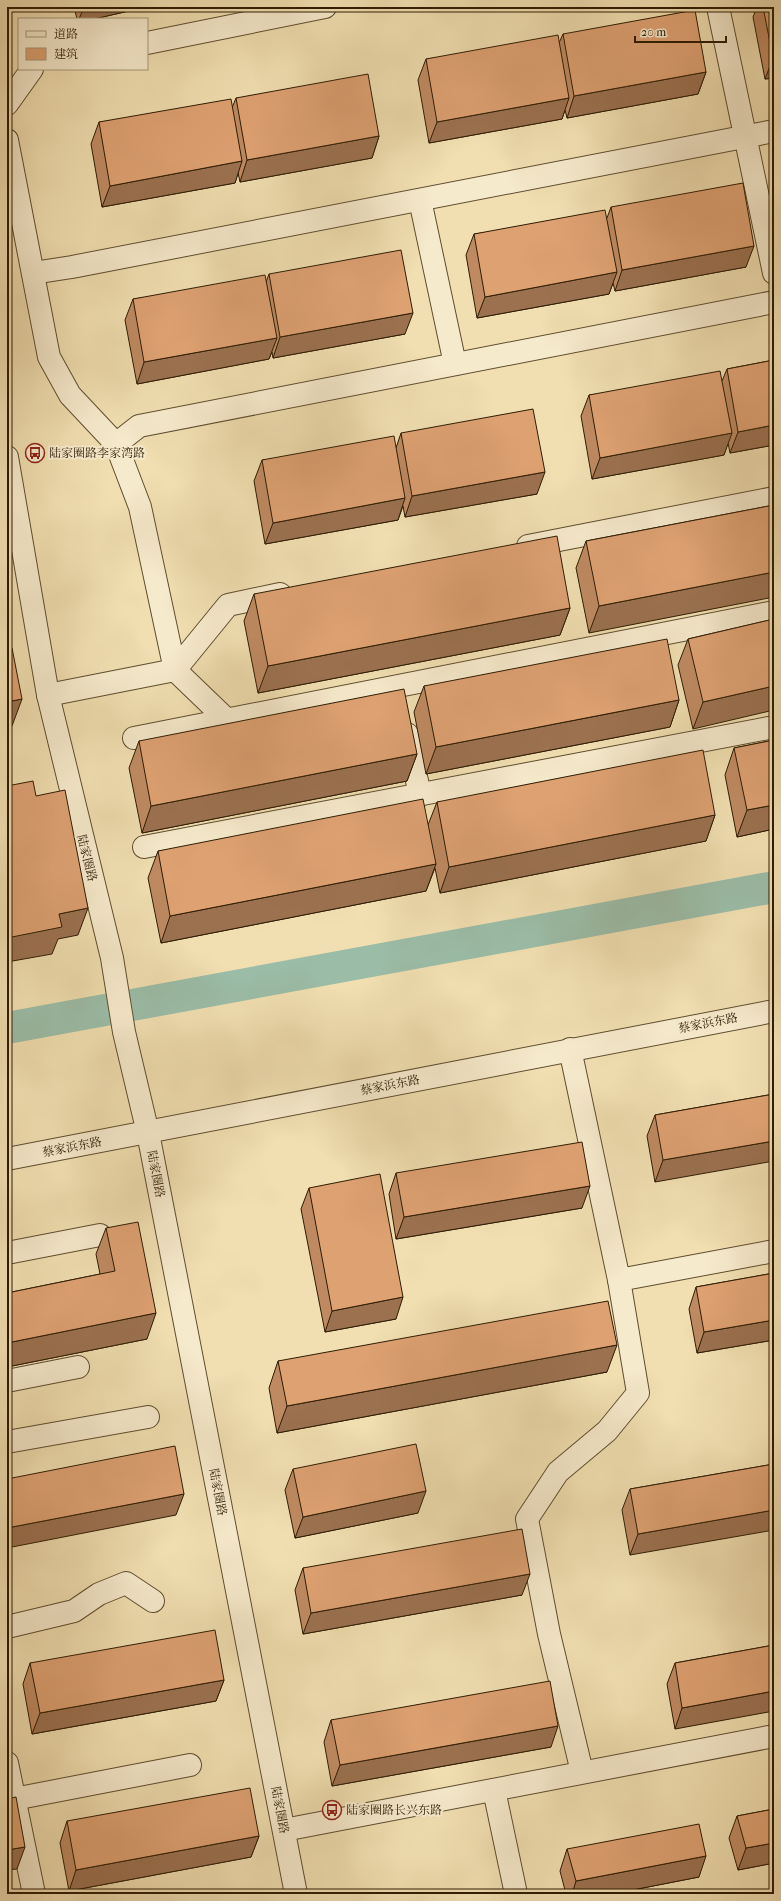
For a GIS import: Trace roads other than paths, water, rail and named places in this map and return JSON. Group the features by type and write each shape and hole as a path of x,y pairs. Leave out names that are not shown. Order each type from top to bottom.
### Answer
{"street":[{"path":"148,43 326,7"},
{"path":"718,7 774,273"},
{"path":"7,104 31,70"},
{"path":"33,274 774,131"},
{"path":"7,140 49,357 70,394 116,444 140,507 175,670 227,720"},
{"path":"420,200 455,364"},
{"path":"116,444 139,426 774,302"},
{"name":"陆家圈路","path":"7,457 48,695 112,958 124,1032 148,1133 296,1894"},
{"path":"509,550 774,498"},
{"path":"48,695 175,670 228,605 298,591"},
{"path":"134,738 774,612"},
{"path":"398,686 420,794"},
{"path":"144,847 774,727"},
{"name":"蔡家浜东路","path":"7,1160 570,1049 774,1011"},
{"path":"570,1049 619,1280 638,1393 608,1431 558,1472 527,1519 549,1634 582,1772"},
{"path":"7,1253 100,1235"},
{"path":"619,1280 774,1251"},
{"path":"7,1380 78,1367"},
{"path":"7,1442 148,1417"},
{"path":"7,1627 74,1611 99,1594 126,1583 153,1601"},
{"path":"284,1830 774,1736"},
{"path":"7,1763 34,1894"},
{"path":"14,1799 190,1765"},
{"path":"494,1790 516,1894"}],"waterway":[{"path":"7,1028 774,887"}],"place":[{"name":"陆家圈路李家湾路","path":"35,453"},
{"name":"陆家圈路长兴东路","path":"332,1810"}]}
